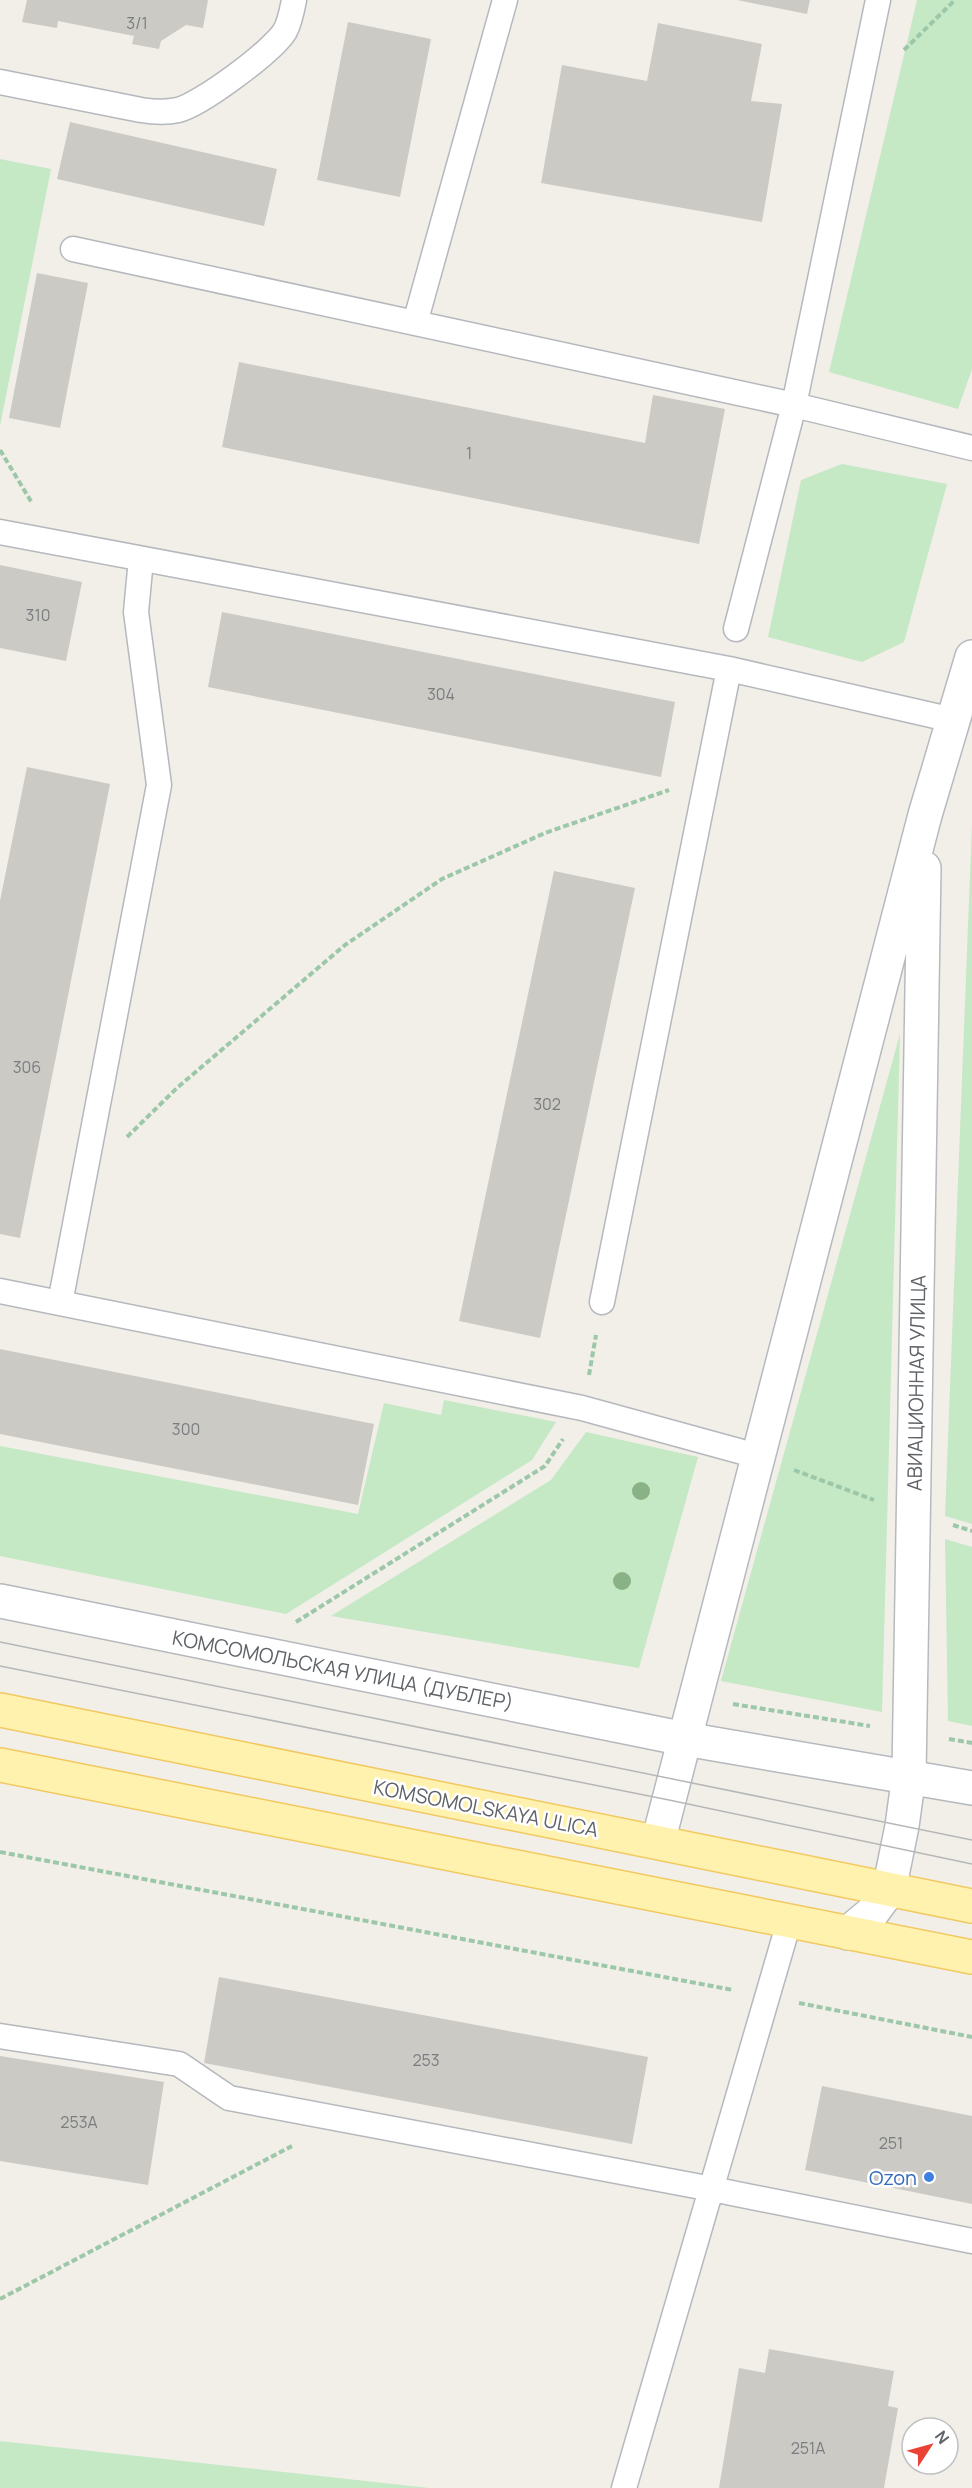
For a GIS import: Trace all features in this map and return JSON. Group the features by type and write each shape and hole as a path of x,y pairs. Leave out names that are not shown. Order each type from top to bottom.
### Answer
{"main road":[{"name":"АВИАЦИОННАЯ УЛИЦА","path":"658,1842 925,815 972,657"},
{"name":"АВИАЦИОННАЯ УЛИЦА","path":"848,1933 872,1913 889,1890 902,1826 909,1775 925,815"},
{"name":"КОМСОМОЛЬСКАЯ УЛИЦА (ДУБЛЕР)","path":"0,1601 685,1739 909,1775 972,1788"},
{"name":"KOMSOMOLSKAYA ULICA","path":"0,1710 972,1906"},
{"path":"0,1764 972,1957"}],"lane":[{"path":"0,82 141,110 162,113 181,110 252,64 273,47 286,30 294,0"},
{"path":"415,323 505,0"},
{"path":"736,629 794,405 878,0"},
{"path":"73,249 794,405 972,448"},
{"path":"0,532 729,669 953,720"},
{"path":"60,1303 159,785 136,612 141,559"},
{"path":"602,1302 729,669"},
{"path":"0,1291 582,1408 757,1456"},
{"path":"624,2488 789,1922"},
{"path":"0,2036 178,2064 229,2098 712,2189 972,2241"}],"path":[{"path":"859,94 955,0"},
{"path":"0,450 56,543"},
{"path":"83,1180 178,1087 345,945 442,879 545,833 707,777"},
{"path":"294,1623 544,1466 582,1408 602,1302"},
{"path":"757,1456 913,1514 972,1531"},
{"path":"0,1852 972,2037"},
{"path":"0,2299 343,2119"}],"green space":[{"path":"917,0 972,0 972,369 958,409 829,372"},
{"path":"0,159 51,169 0,426"},
{"path":"842,464 947,484 904,642 862,662 768,637 801,480"},
{"path":"972,823 972,1524 945,1516"},
{"path":"900,1034 882,1712 721,1681"},
{"path":"444,1400 556,1422 532,1460 286,1614 0,1556 0,1446 358,1514 384,1403 441,1415"},
{"path":"586,1432 698,1457 639,1668 331,1616 551,1480"},
{"path":"945,1539 972,1547 972,1726 948,1721"},
{"path":"0,2441 429,2488 0,2488"}],"building":[{"path":"27,0 208,0 203,28 186,25 161,41 159,49 132,44 134,36 58,21 57,28 22,22"},
{"path":"737,0 810,0 807,14"},
{"path":"348,22 431,39 400,197 317,180"},
{"path":"658,23 762,44 751,101 782,104 762,222 541,183 562,65 647,81"},
{"path":"70,122 277,169 264,226 57,179"},
{"path":"37,273 88,283 60,428 9,418"},
{"path":"239,362 645,443 653,395 725,409 699,544 222,447"},
{"path":"0,565 82,582 66,661 0,648"},
{"path":"222,612 675,702 661,777 208,687"},
{"path":"27,767 110,784 20,1238 0,1234 0,901"},
{"path":"554,871 635,888 540,1338 459,1321"},
{"path":"0,1349 374,1424 358,1505 0,1434"},
{"path":"219,1977 648,2057 632,2144 204,2063"},
{"path":"0,2056 164,2082 148,2185 0,2161"},
{"path":"822,2086 972,2116 972,2204 805,2170"},
{"path":"769,2349 894,2371 888,2406 898,2408 884,2488 719,2488 739,2368 765,2373"}],"tram line":[{"path":"0,1642 972,1840"},
{"path":"0,1666 669,1800 972,1864"}],"place":[{"name":"Ozon","path":"929,2177"}]}
